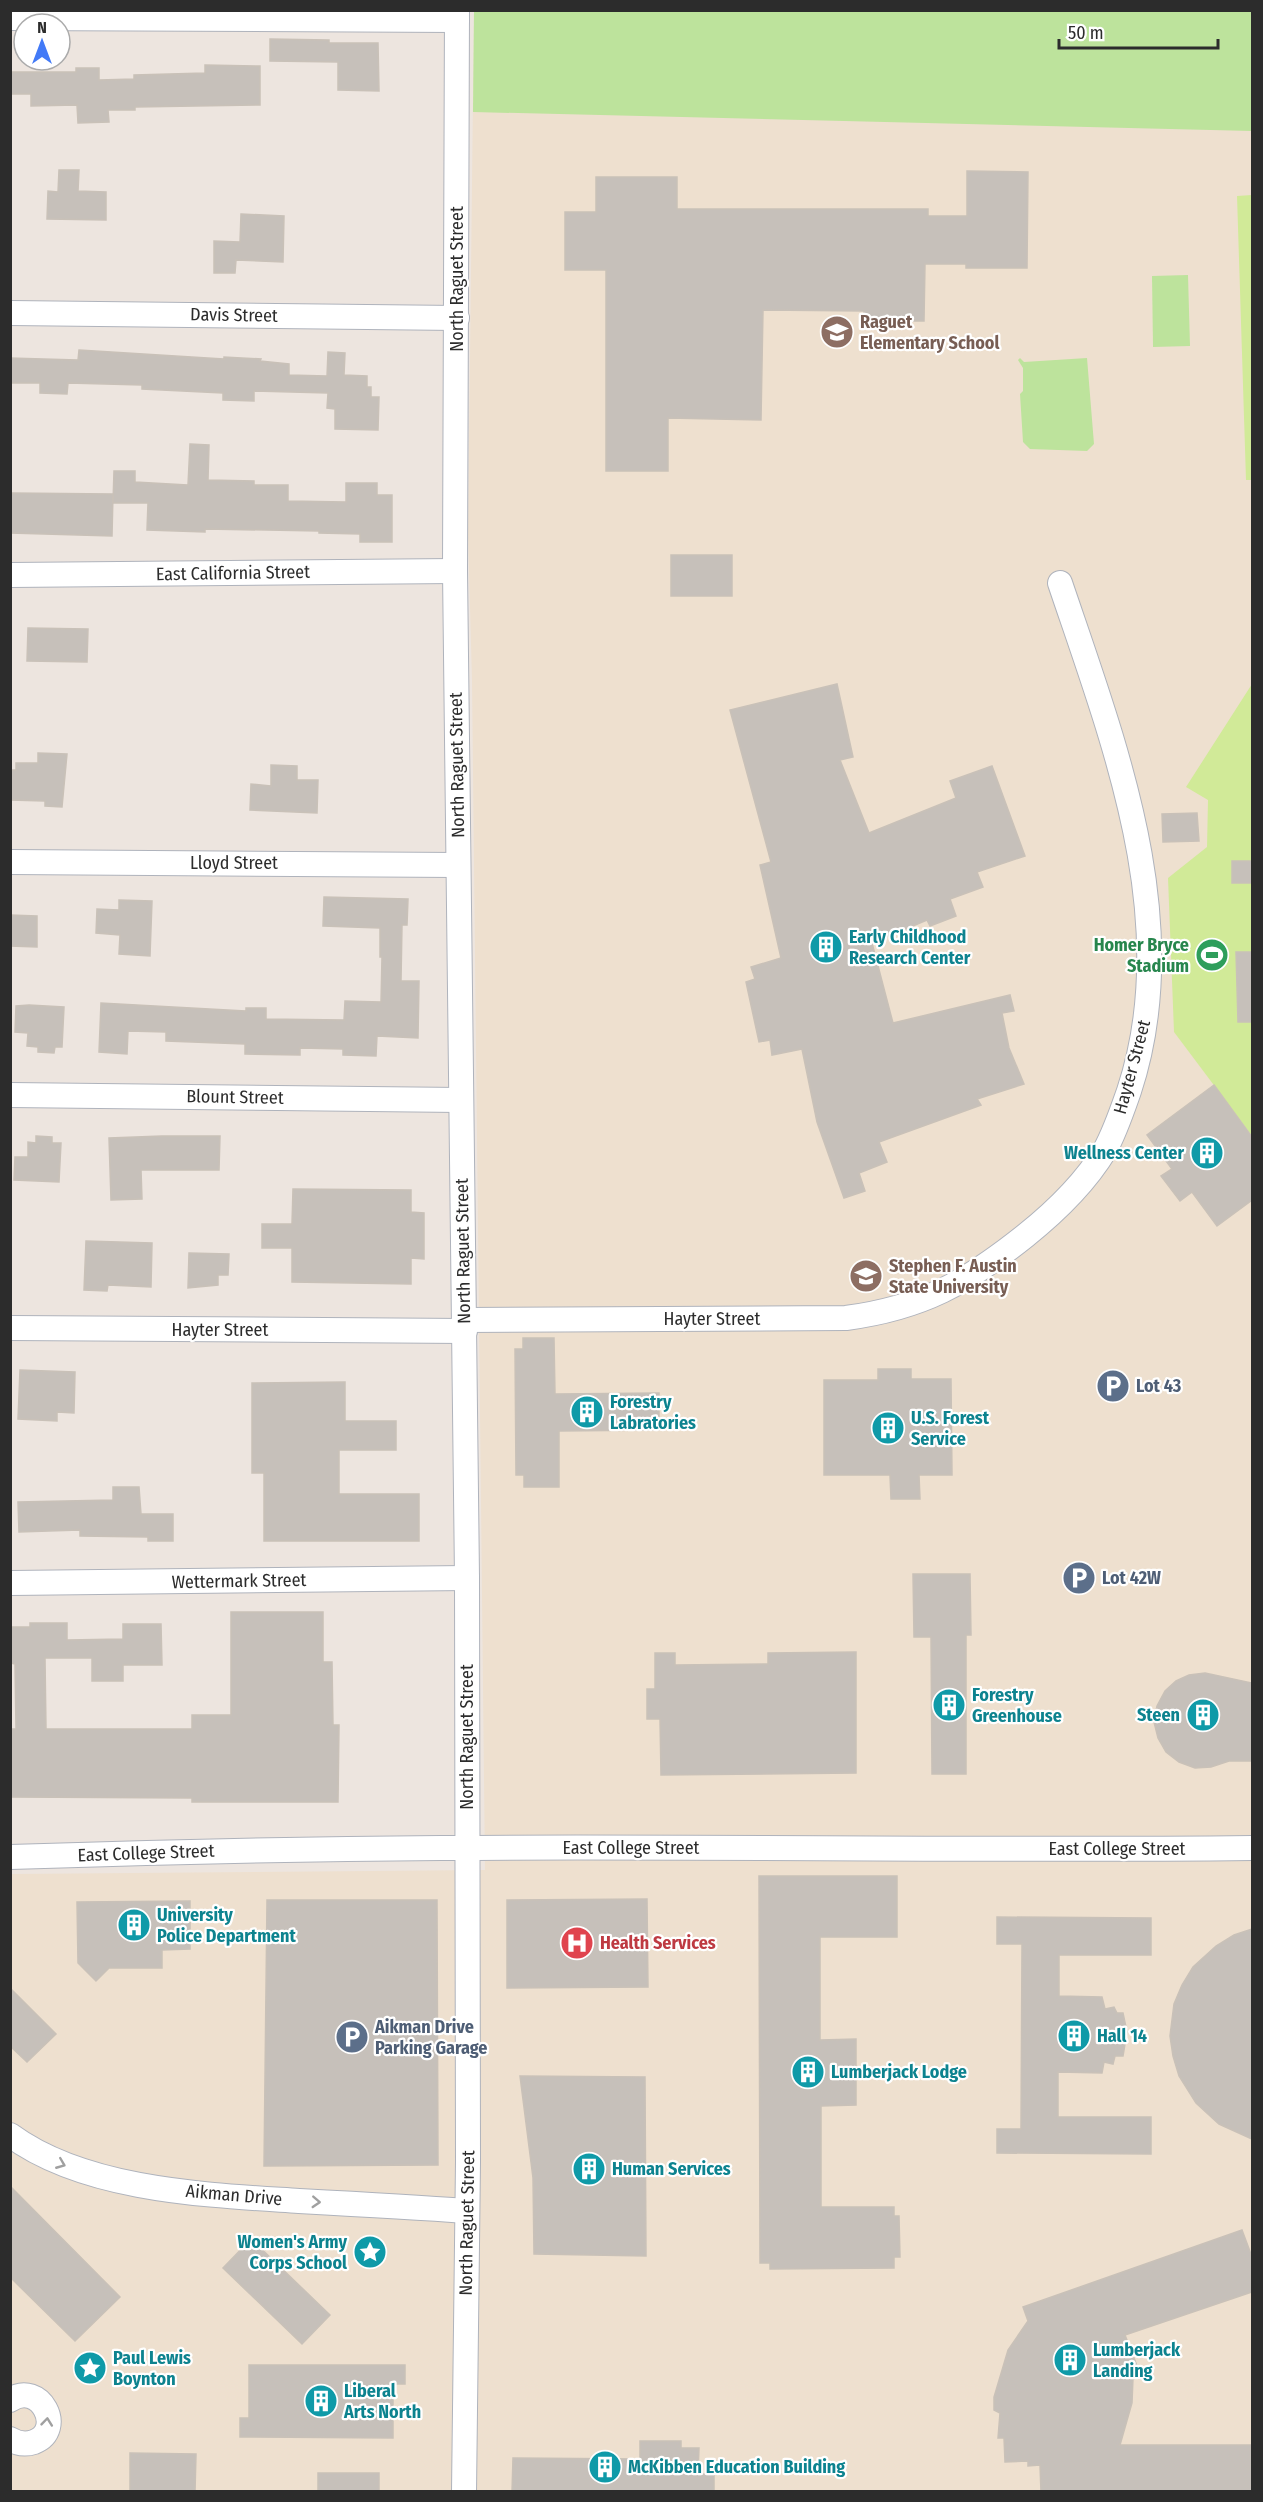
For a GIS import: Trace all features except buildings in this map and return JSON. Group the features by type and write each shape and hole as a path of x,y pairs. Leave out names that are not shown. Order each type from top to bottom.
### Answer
{"street":[{"path":"10,18 457,16"},
{"name":"North Raguet Street","path":"457,16 455,571 460,1100 465,1325 468,1848 464,2492"},
{"name":"Davis Street","path":"10,313 457,318"},
{"name":"East California Street","path":"10,575 455,571"},
{"name":"Hayter Street","path":"10,1328 465,1325 835,1318 888,1311 943,1291 988,1265 1062,1203 1097,1162 1113,1131 1140,1053 1149,997 1149,941 1140,856 1126,789 1105,715 1060,583"},
{"name":"Lloyd Street","path":"10,862 458,865"},
{"name":"Blount Street","path":"10,1095 460,1100"},
{"name":"Wettermark Street","path":"10,1583 467,1578"},
{"name":"East College Street","path":"10,1857 210,1850 468,1848 1110,1850 1252,1848"},
{"name":"Aikman Drive","path":"10,2135 38,2153 82,2171 181,2191 252,2198 467,2211"},
{"path":"10,2400 22,2395 38,2399 44,2404 49,2419 45,2434 39,2439 23,2444 10,2439"}],"shaded area":[{"name":"Stephen F. Austin State University","path":"474,11 1252,11 1252,2491 11,2491 10,1874 485,1870 472,681 468,533"}],"green space":[{"path":"474,11 1252,11 1252,131 473,112"},
{"path":"1252,195 1252,480 1246,480 1237,196"},
{"path":"1188,275 1190,346 1153,347 1152,276"},
{"path":"1020,358 1024,362 1087,358 1094,444 1087,451 1030,449 1023,442 1020,394 1023,391 1023,368 1018,360"},
{"name":"Homer Bryce Stadium","path":"1252,684 1252,1136 1174,1032 1168,878 1207,847 1208,800 1186,787"}],"place":[{"name":"Raguet Elementary School","path":"837,332"},
{"name":"Early Childhood Research Center","path":"826,947"},
{"name":"Homer Bryce Stadium","path":"1212,955"},
{"name":"Wellness Center","path":"1207,1153"},
{"name":"Stephen F. Austin State University","path":"866,1276"},
{"name":"Lot 43","path":"1113,1386"},
{"name":"Forestry Labratories","path":"587,1412"},
{"name":"U.S. Forest Service","path":"888,1428"},
{"name":"Lot 42W","path":"1079,1578"},
{"name":"Forestry Greenhouse","path":"949,1705"},
{"name":"Steen","path":"1203,1715"},
{"name":"University Police Department","path":"134,1925"},
{"name":"Health Services","path":"577,1943"},
{"name":"Hall 14","path":"1074,2036"},
{"name":"Aikman Drive Parking Garage","path":"352,2037"},
{"name":"Lumberjack Lodge","path":"808,2072"},
{"name":"Human Services","path":"589,2169"},
{"name":"Women's Army Corps School","path":"370,2252"},
{"name":"Lumberjack Landing","path":"1070,2360"},
{"name":"Paul Lewis Boynton","path":"90,2368"},
{"name":"Liberal Arts North","path":"321,2401"},
{"name":"McKibben Education Building","path":"605,2467"}]}
